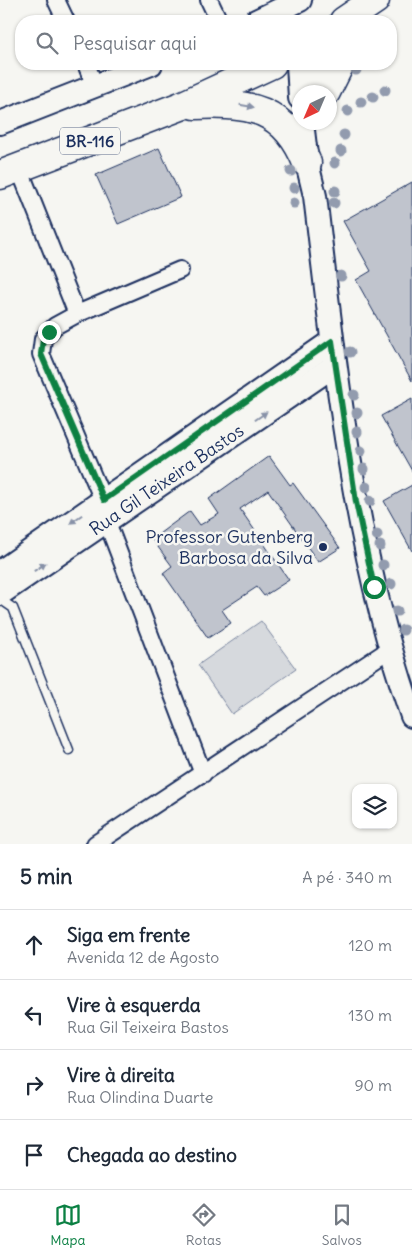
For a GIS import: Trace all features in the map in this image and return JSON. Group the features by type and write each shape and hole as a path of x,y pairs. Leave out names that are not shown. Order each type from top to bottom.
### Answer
{"highway":[{"path":"353,15 375,0"},
{"path":"374,15 388,0"},
{"name":"BR-116","path":"10,172 181,106 259,70"},
{"path":"330,85 337,70"},
{"path":"181,106 234,104 258,108 282,124 291,134 307,163"}],"street":[{"path":"56,0 63,15"},
{"path":"209,0 216,15"},
{"path":"269,15 300,0"},
{"path":"89,70 96,86"},
{"path":"0,123 135,70"},
{"path":"298,70 299,85"},
{"path":"316,70 317,85"},
{"path":"303,130 307,163 315,196 335,365 356,502 390,649 412,716"},
{"path":"315,196 319,175 318,130"},
{"path":"10,172 77,314"},
{"path":"104,500 41,354 43,339 49,332 77,314 180,270"},
{"name":"Rua Gil Teixeira Bastos","path":"0,572 332,341"},
{"name":"Rua Gil Teixeira Bastos","path":"0,594 335,365"},
{"path":"106,522 203,774"},
{"path":"96,844 390,649"}],"lane":[{"path":"0,599 13,608 69,750"}],"shaded area":[{"path":"261,621 296,669 232,714 198,665"}],"building":[{"path":"159,148 181,197 118,224 96,175"},
{"path":"412,182 412,381 356,280 371,271 343,221"},
{"path":"412,399 412,471 381,416"},
{"name":"Professor Gutenberg Barbosa da Silva","path":"269,456 290,485 293,483 340,548 318,562 268,490 240,509 289,580 264,596 257,587 222,610 231,623 208,638 163,573 172,566 152,539 190,511 200,525 219,514 209,499"},
{"path":"412,485 412,551 384,501"}],"place":[{"name":"Professor Gutenberg Barbosa da Silva","path":"323,547"}],"route":[{"path":"49,332 43,339 41,354 104,500 332,341 356,502 374,587"}]}
